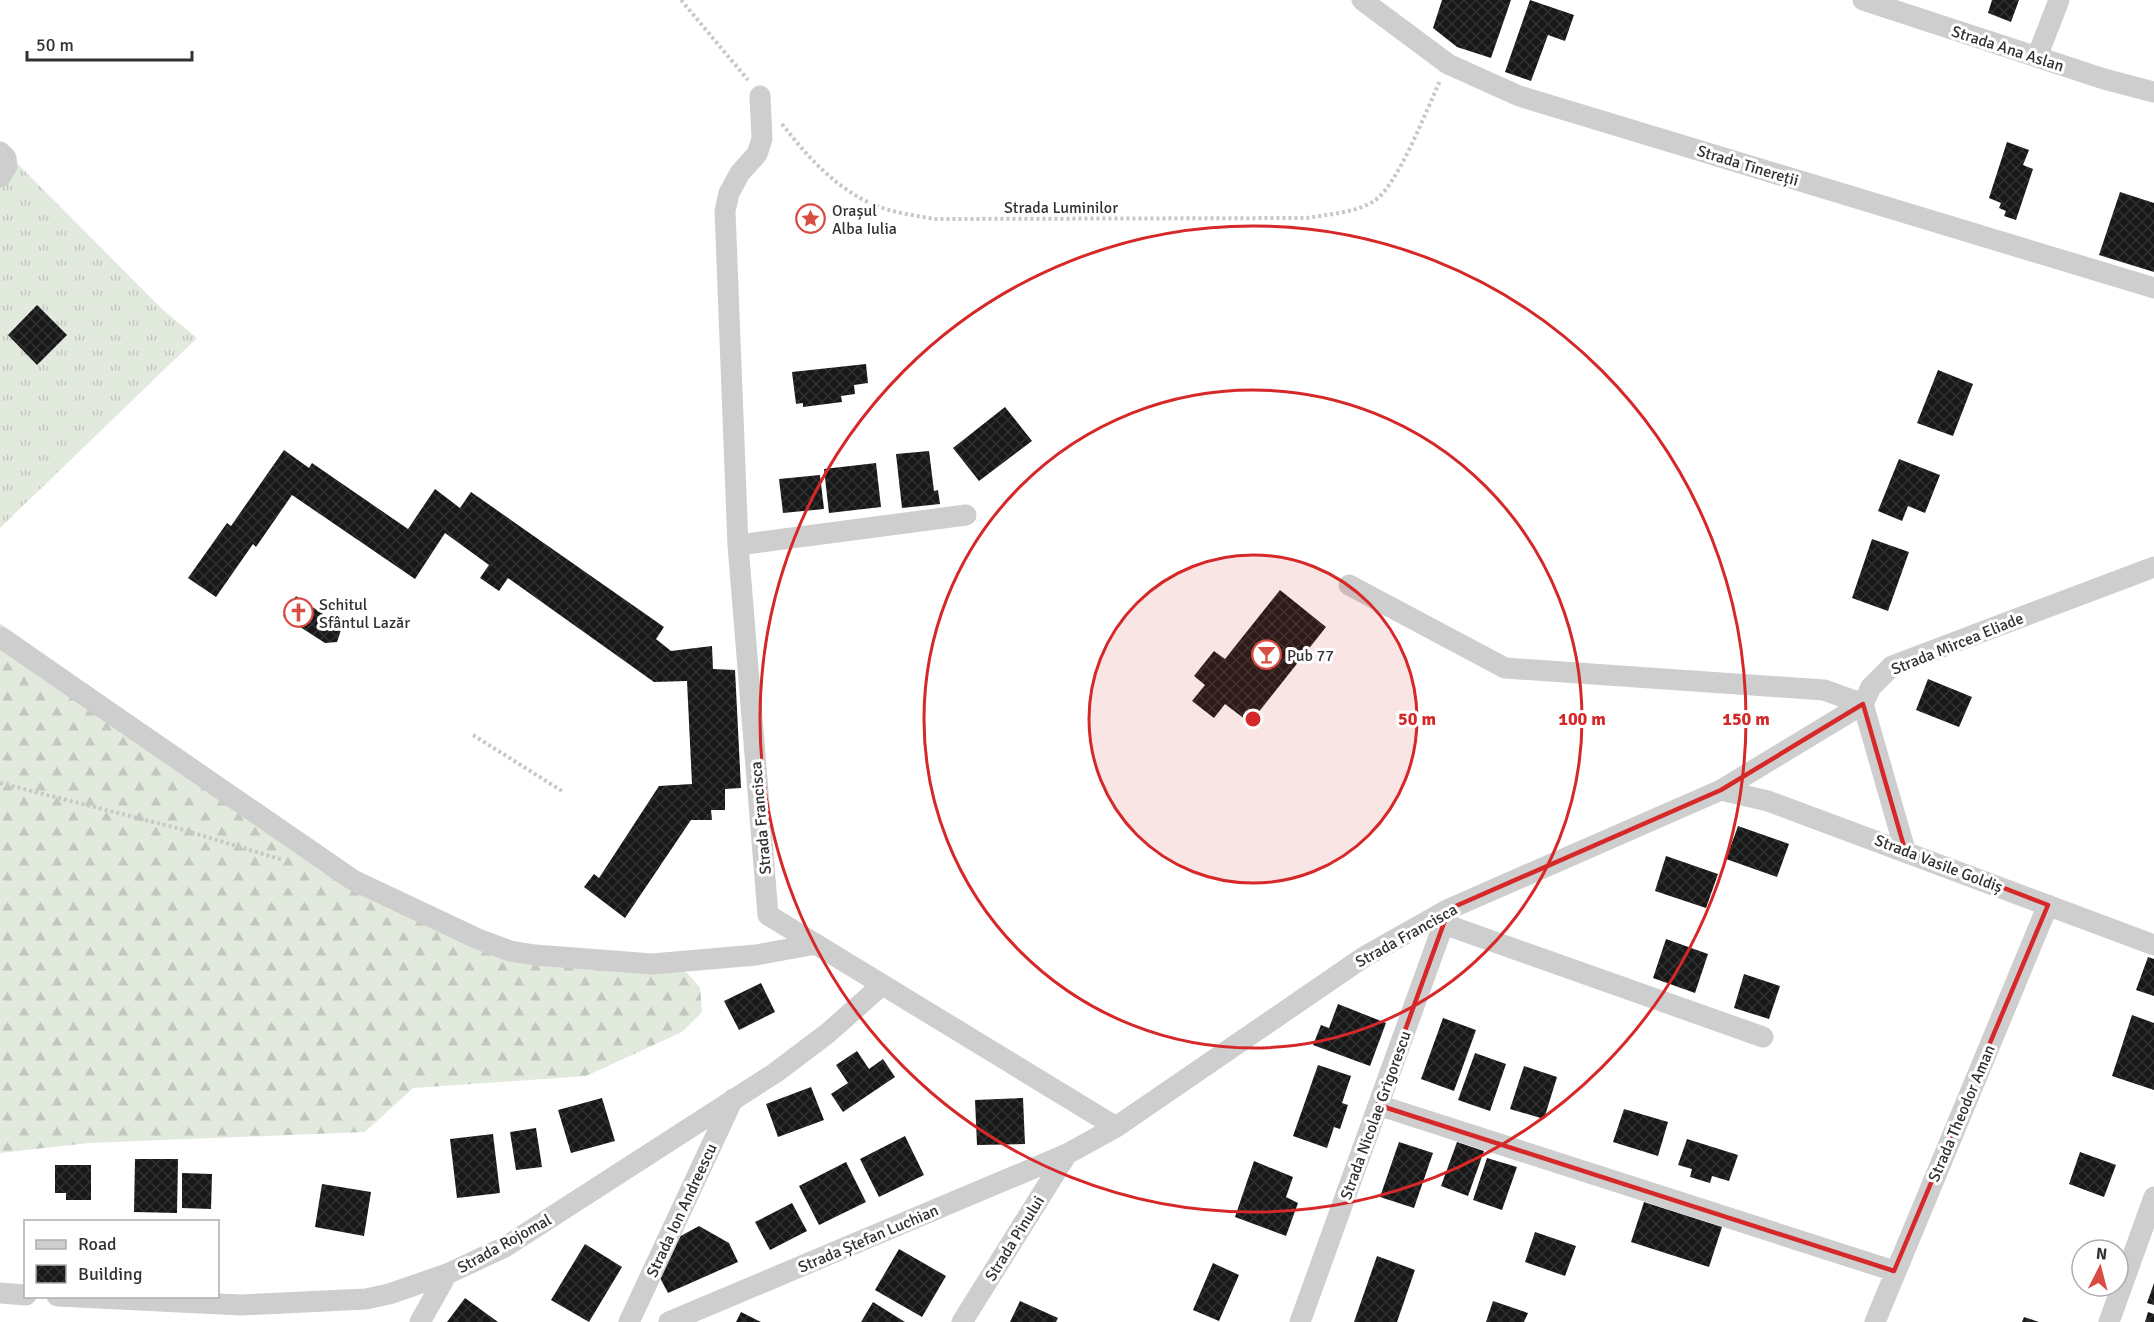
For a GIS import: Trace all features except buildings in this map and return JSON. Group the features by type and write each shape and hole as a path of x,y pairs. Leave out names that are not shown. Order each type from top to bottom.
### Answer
{"street":[{"name":"Strada Tinereții","path":"1362,0 1448,64 1519,96 2154,288"},
{"name":"Strada Ana Aslan","path":"1863,0 2037,57 2154,92"},
{"path":"2037,57 2059,0"},
{"path":"760,96 762,139 757,154 740,173 729,193 725,211 738,545 966,515"},
{"path":"0,152 6,158 7,166 0,177"},
{"name":"Strada Francisca","path":"738,545 768,915 1116,1126"},
{"name":"Strada Mircea Eliade","path":"1721,790 1863,705 1871,687 1892,666 2154,567"},
{"path":"1350,585 1505,668 1824,690 1863,705 1905,850"},
{"path":"0,637 353,880 478,939 510,951 535,955 652,964 756,955 816,944"},
{"name":"Strada Francisca","path":"1066,1154 1116,1126 1364,957 1446,916 1721,790"},
{"name":"Strada Vasile Goldiș","path":"1721,790 1768,801 1905,850 2154,945"},
{"name":"Strada Theodor Aman","path":"1875,1322 1894,1271 2048,905"},
{"path":"1446,916 1763,1037"},
{"name":"Strada Nicolae Grigorescu","path":"1300,1322 1446,916"},
{"name":"Strada Rojomal","path":"78,1298 237,1313 366,1299 389,1294 447,1274 505,1247 805,1052 882,985"},
{"name":"Strada Ion Andreescu","path":"629,1322 733,1098"},
{"path":"1378,1104 1894,1271"},
{"name":"Strada Ștefan Luchian","path":"669,1322 1066,1154"},
{"name":"Strada Pinului","path":"962,1322 1066,1154"},
{"path":"2109,1322 2154,1197"},
{"path":"420,1322 447,1274"},
{"path":"0,1293 24,1295"}],"path":[{"name":"Strada Luminilor","path":"681,0 826,175 886,210 934,219 1307,218 1354,210 1375,200 1396,174 1448,64"},
{"path":"473,735 562,791"},
{"path":"0,783 177,828 287,861"}],"highlighted area":[{"path":"1863,704 1905,850 2048,905 1894,1271 1378,1105 1449,909 1721,790"}],"green space":[{"path":"0,146 162,309 197,338 0,528"},
{"path":"0,623 339,861 457,923 527,947 686,972 700,987 702,1012 682,1032 586,1076 413,1088 365,1132 89,1143 0,1153"}],"place":[{"name":"Orașul Alba Iulia","path":"811,219"},
{"name":"Schitul Sfântul Lazăr","path":"298,613"},
{"name":"Pub 77","path":"1266,655"}]}
